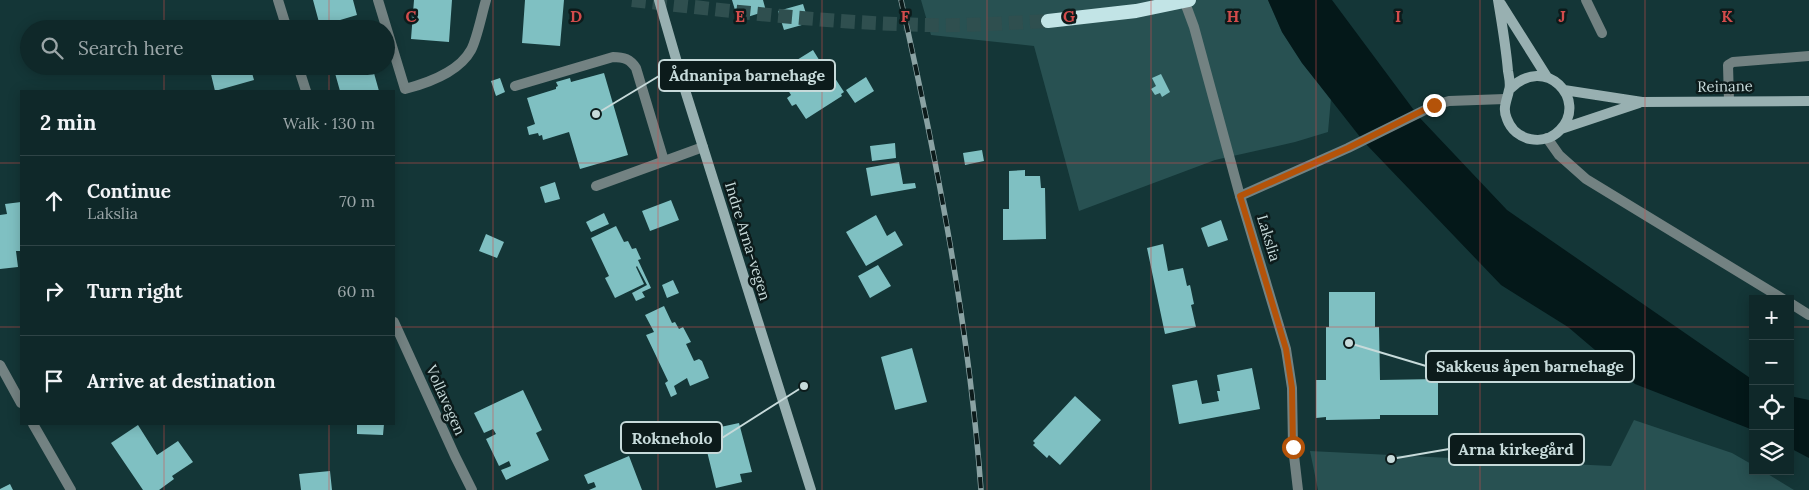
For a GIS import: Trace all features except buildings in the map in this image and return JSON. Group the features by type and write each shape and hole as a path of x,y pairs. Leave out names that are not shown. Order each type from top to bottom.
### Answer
{"highway":[{"path":"1048,21 1136,11 1189,0"}],"main road":[{"name":"Indre Arna-vegen","path":"659,0 703,147 811,490"},
{"path":"1498,0 1547,77"},
{"path":"1498,0 1506,44 1508,94 1504,109 1511,127 1527,139 1537,140 1547,138 1561,129 1567,120 1569,110 1568,99 1564,90 1547,77 1537,75 1526,77 1517,82 1508,94"},
{"name":"Reinane","path":"1564,90 1642,102 1809,101"},
{"name":"Reinane","path":"1561,129 1642,102"}],"street":[{"path":"278,0 284,20"},
{"path":"378,0 384,20"},
{"path":"395,56 405,89 426,84 453,70 471,50 486,0"},
{"name":"Lakslia","path":"1184,0 1194,27 1240,196 1286,349 1292,388 1293,447 1298,490"},
{"path":"1586,0 1602,33"},
{"path":"1728,101 1728,65 1733,62 1809,56"},
{"path":"515,86 613,57 623,57 631,61 636,68 664,161"},
{"path":"301,75 306,90"},
{"path":"1240,196 1348,148 1434,105 1449,100 1508,94"},
{"path":"1547,138 1559,155 1586,179 1776,295"},
{"path":"596,186 703,147"},
{"path":"1794,306 1809,315"},
{"name":"Vollavegen","path":"395,324 472,490"},
{"path":"0,365 20,401"},
{"path":"34,425 71,490"}],"shaded area":[{"path":"921,0 1268,0 1282,32 1302,63 1331,98 1328,132 1295,142 1215,160 1079,211 1034,46 931,35"},
{"path":"1268,0 1332,0 1419,117 1507,210 1749,377 1749,428 1635,384 1568,327 1501,285 1364,142 1302,63 1282,32"},
{"path":"1794,397 1809,400 1809,458 1794,450"},
{"path":"1634,420 1732,453 1749,463 1749,475 1770,475 1794,490 1318,490 1310,451 1611,466"}],"tunnel":[{"path":"632,0 779,16 890,24 957,25 1048,21"}],"railway":[{"path":"901,0 939,183 960,305 976,428 981,490"}],"place":[{"name":"Ådnanipa barnehage","path":"596,114"},
{"name":"Sakkeus åpen barnehage","path":"1349,343"},
{"name":"Rokneholo","path":"804,386"},
{"name":"Arna kirkegård","path":"1391,459"}],"route":[{"path":"1293,447 1292,388 1286,349 1240,196 1348,148 1434,105"}]}
